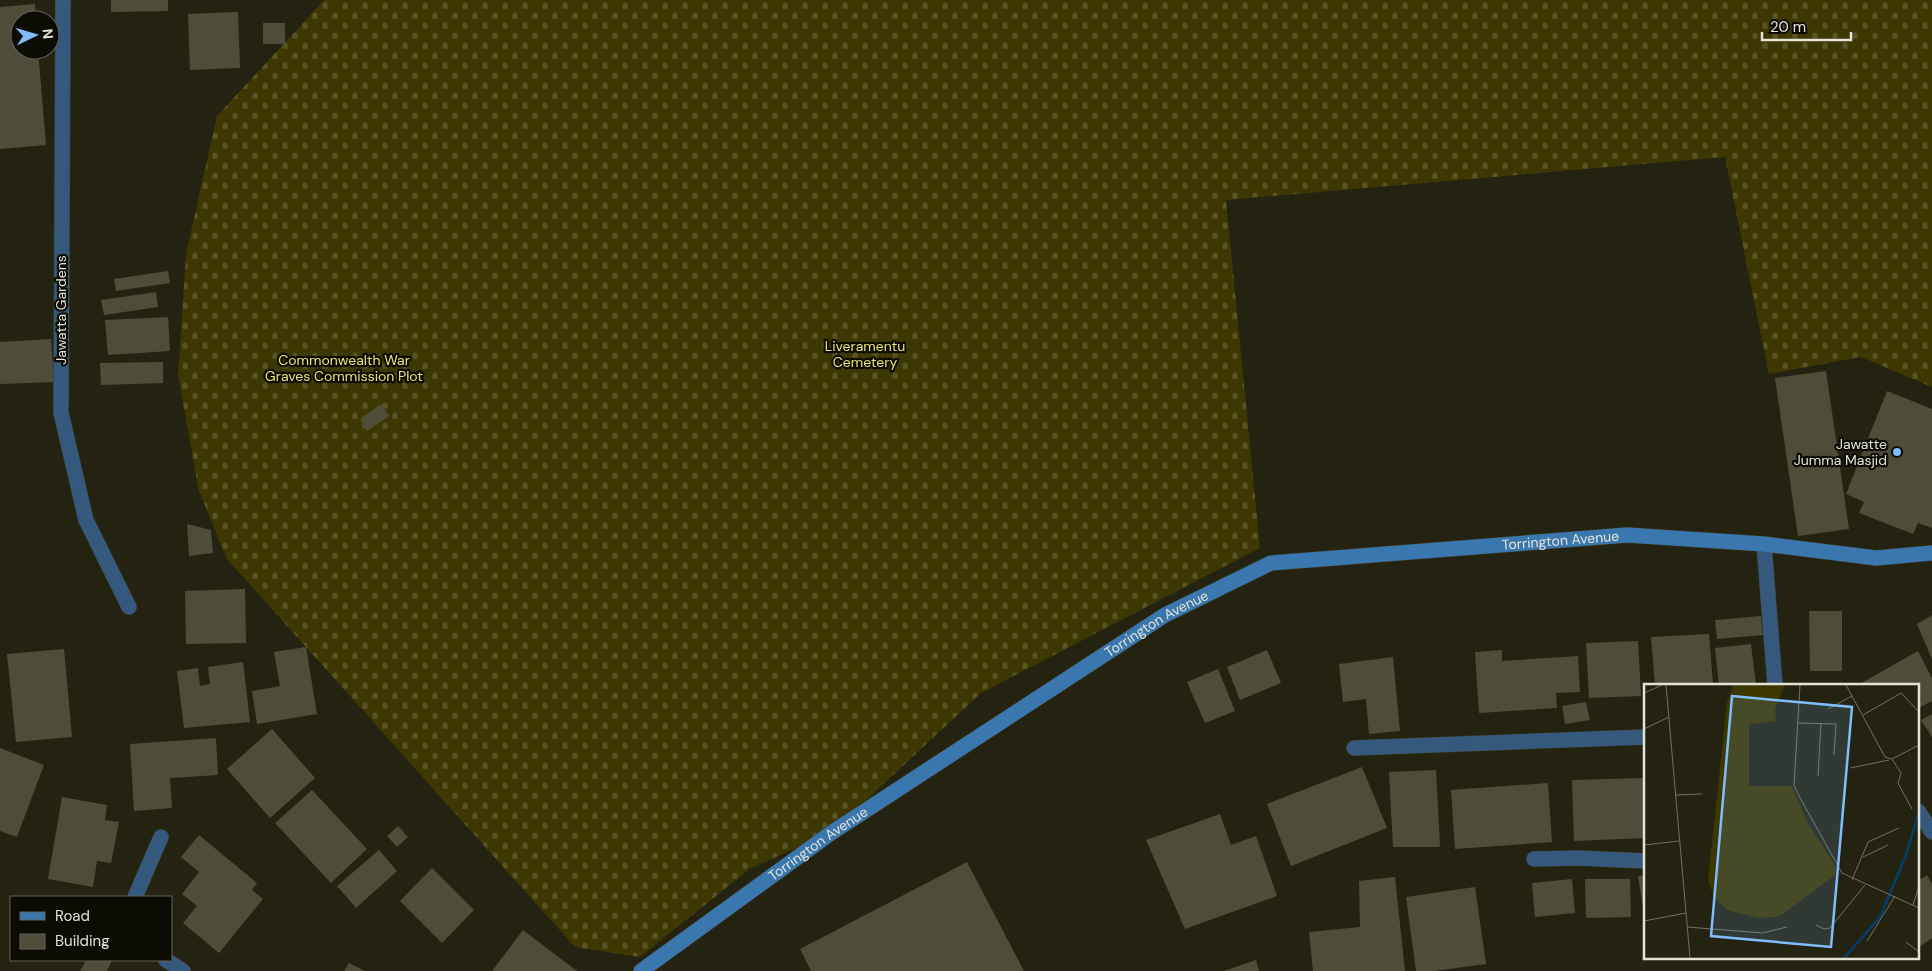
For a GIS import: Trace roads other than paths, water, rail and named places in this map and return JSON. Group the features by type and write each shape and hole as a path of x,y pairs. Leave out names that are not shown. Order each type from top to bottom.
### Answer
{"main road":[{"name":"Torrington Avenue","path":"641,971 831,833 1165,615 1271,563 1627,534 1764,544 1876,558 1932,553"}],"street":[{"name":"Jawatta Gardens","path":"63,0 61,413 86,520 129,607"},
{"path":"1764,544 1775,684"},
{"path":"1354,748 1644,737"},
{"path":"1920,814 1932,832"},
{"path":"135,896 160,837"},
{"path":"1534,860 1578,858 1644,861"},
{"path":"168,961 183,971"}],"place":[{"name":"Jawatte Jumma Masjid","path":"1897,452"}],"park label":[{"name":"Liveramentu Cemetery","path":"865,354"},
{"name":"Commonwealth War Graves Commission Plot","path":"344,368"}]}
